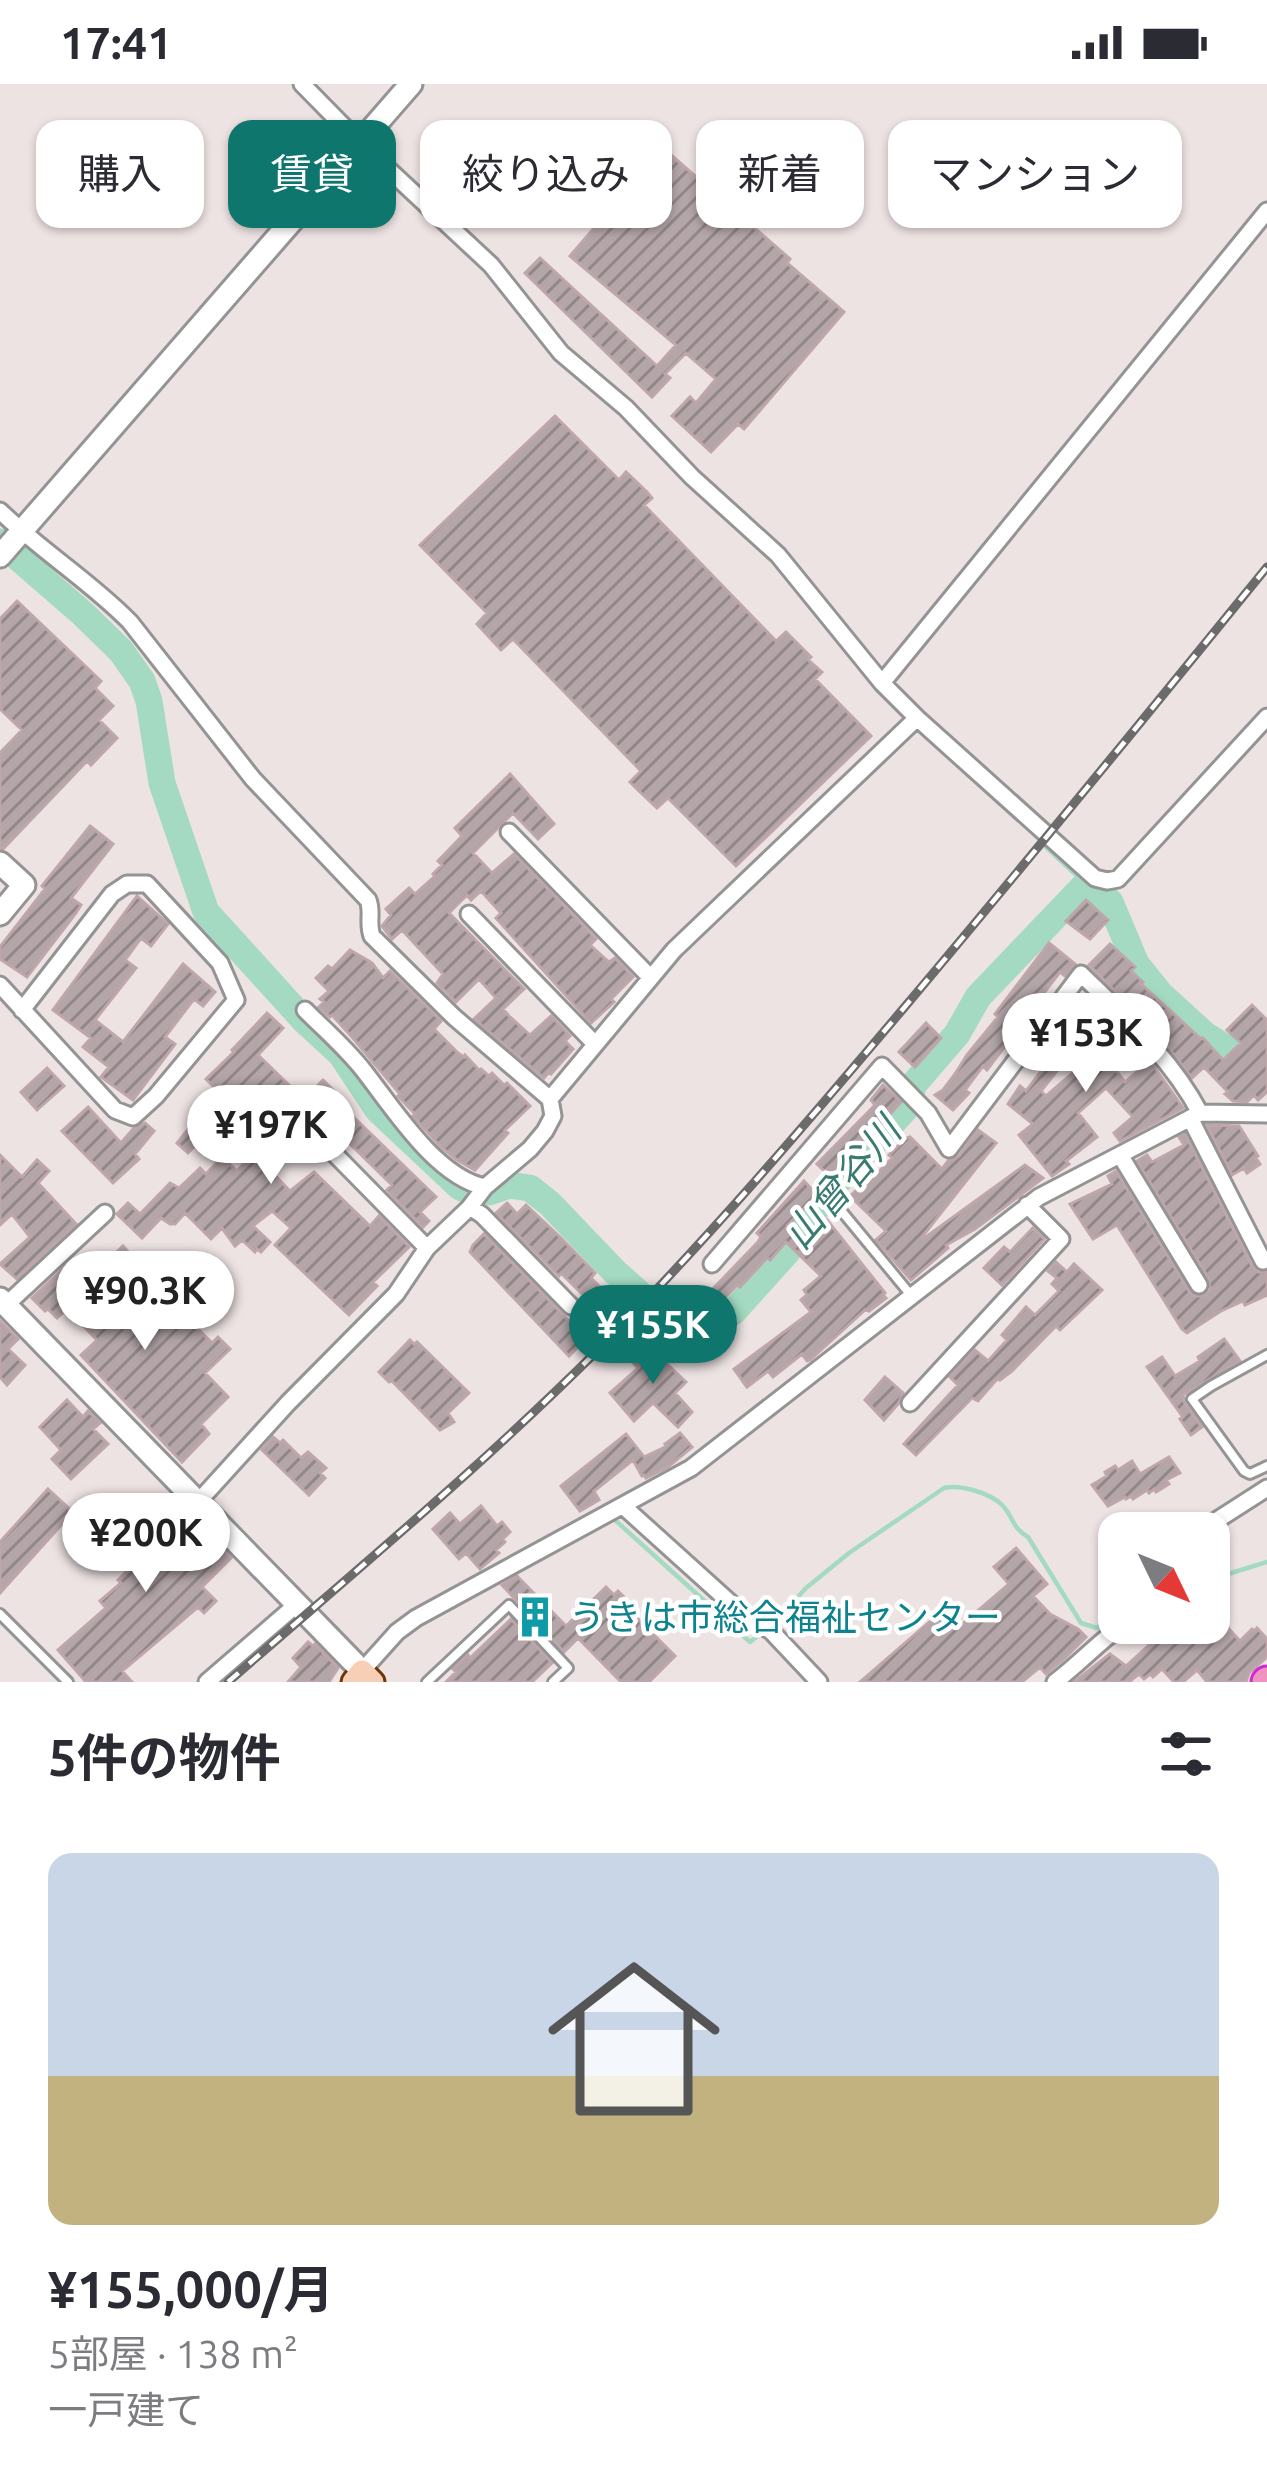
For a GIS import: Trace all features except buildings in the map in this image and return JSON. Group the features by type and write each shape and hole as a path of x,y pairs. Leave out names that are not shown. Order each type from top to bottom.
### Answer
{"street":[{"path":"302,84 338,120"},
{"path":"380,120 411,84"},
{"path":"396,176 490,266 561,353 626,408 692,477 778,555 882,683 1095,878 1118,879 1267,717"},
{"path":"882,683 1267,211"},
{"path":"8,547 287,228"},
{"path":"0,511 8,547"},
{"path":"8,547 88,583 130,622 253,779 368,900 372,936 454,1017 550,1099 553,1116 530,1149 427,1248 395,1294 198,1502"},
{"path":"550,1099 690,934 917,718"},
{"path":"509,832 650,977"},
{"path":"0,863 23,885 0,914"},
{"path":"0,986 22,1010 115,1110 134,1117 236,1000 220,963 166,902 147,884 127,884 112,894 22,1010"},
{"path":"469,914 595,1044"},
{"path":"712,1264 882,1066 919,1102 949,1149 1081,974 1159,1051 1187,1088 1195,1116 1263,1261"},
{"path":"305,1010 357,1063 409,1131 478,1196 482,1215 571,1306"},
{"path":"104,1213 2,1302 363,1679 397,1632 416,1618 691,1468 1027,1205 1195,1116 1267,1114"},
{"path":"314,1133 427,1248"},
{"path":"1120,1155 1199,1285"},
{"path":"910,1403 1060,1239 1027,1205"},
{"path":"1230,1512 1267,1488"},
{"path":"623,1506 746,1617 771,1631 819,1682"},
{"path":"208,1682 296,1605"},
{"path":"1055,1682 1099,1644"}],"lane":[{"path":"839,1208 911,1295"},
{"path":"1267,1355 1192,1399 1244,1472 1267,1466"},
{"path":"427,1682 509,1605 568,1668 553,1682"},
{"path":"0,1614 68,1682"}],"waterway":[{"name":"山曾谷川","path":"0,542 121,651 142,681 162,783 206,912 341,1054 378,1110 460,1187 489,1192 509,1185 530,1188 650,1303 716,1318 733,1312 787,1252 827,1193 905,1109 914,1084 957,1034 978,997 1086,884 1110,902 1136,964 1160,994 1205,1035 1267,1074"},
{"path":"1046,847 1086,884"},
{"path":"773,1624 806,1588 849,1553 951,1487 983,1493 1002,1505 1028,1537 1081,1623 1098,1627"},
{"path":"616,1521 750,1642 764,1631"},
{"path":"1230,1573 1267,1562"}],"railway":[{"path":"228,1682 510,1434 679,1266 903,1009 1267,567"}],"place":[{"name":"うきは市総合福祉センター","path":"535,1617"}]}
